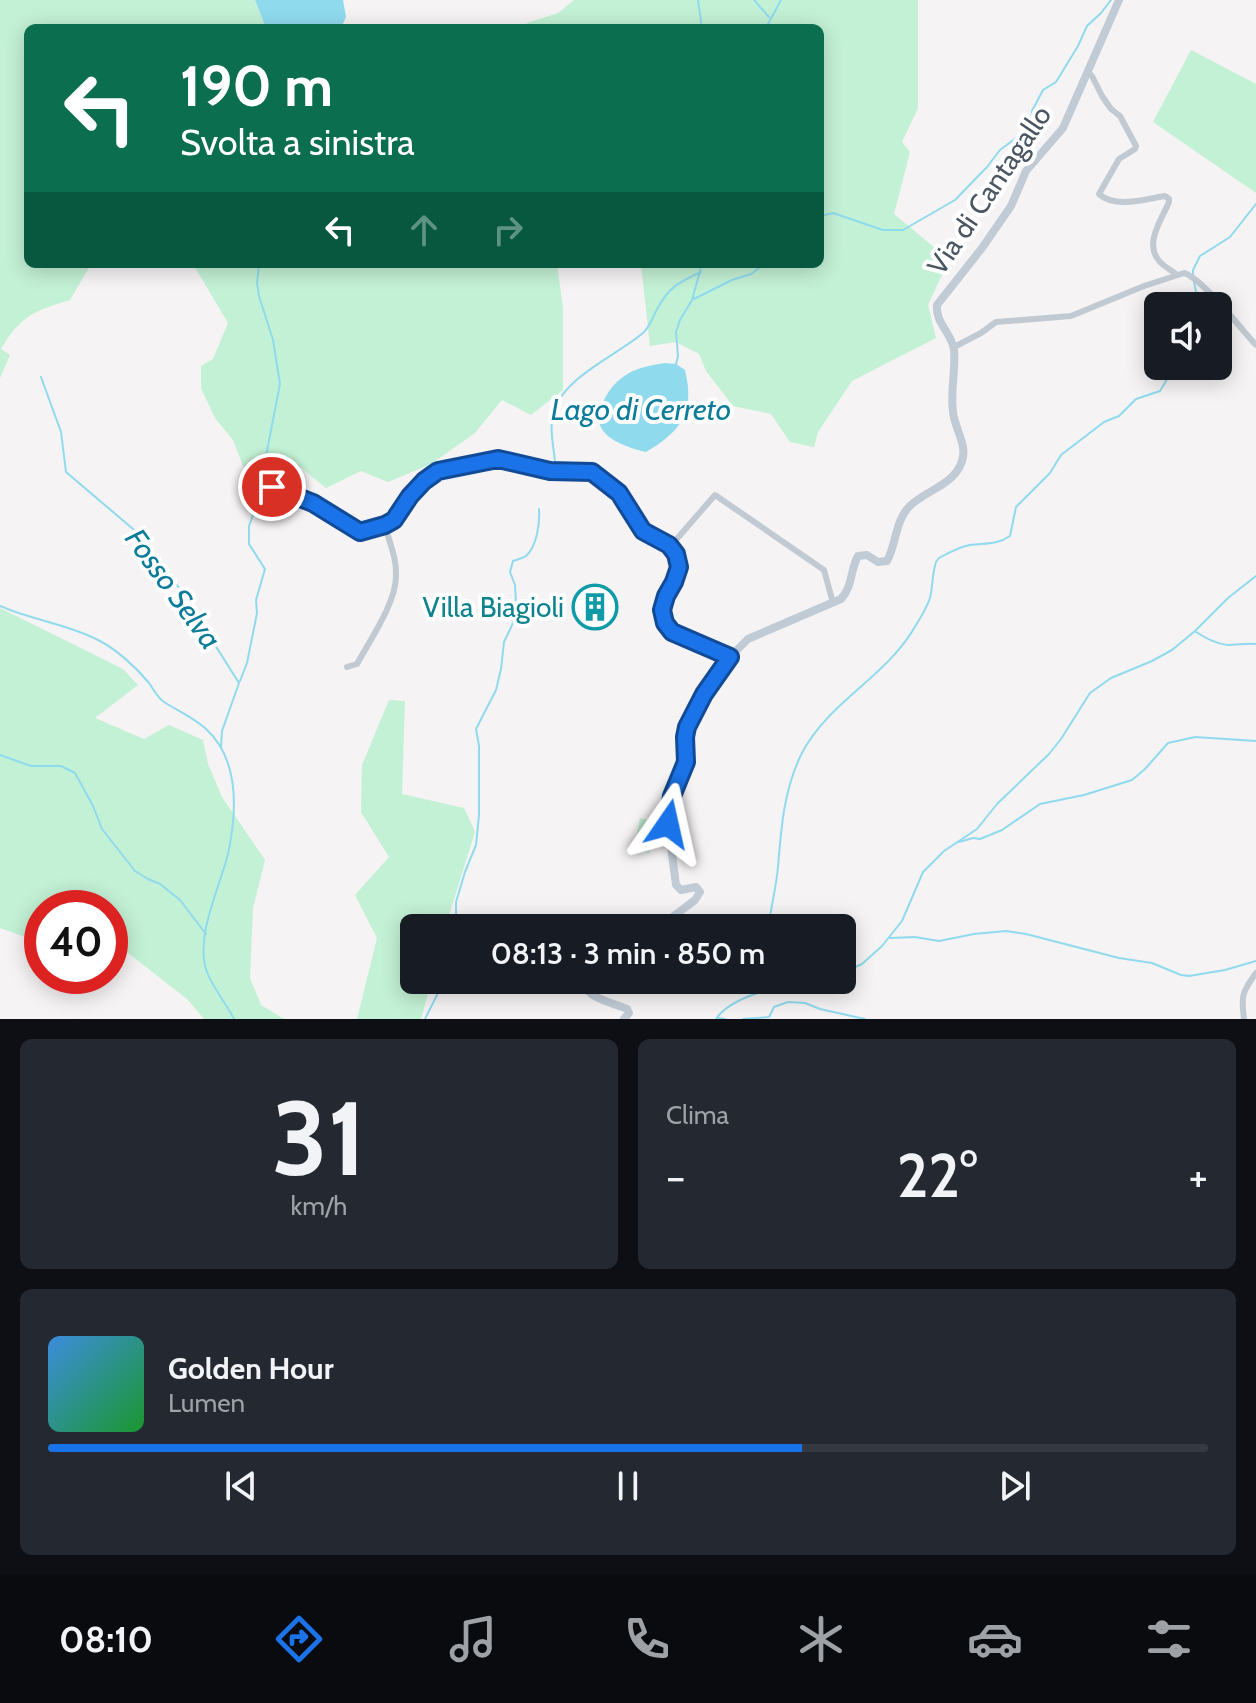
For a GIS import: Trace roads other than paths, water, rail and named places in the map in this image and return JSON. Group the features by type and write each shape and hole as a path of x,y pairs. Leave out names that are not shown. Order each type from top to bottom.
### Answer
{"street":[{"name":"Via di Cantagallo","path":"833,603 841,599 850,586 858,556 867,555 882,563 887,561 902,516 908,508 954,474 960,466 963,444 953,414 954,347 936,314 937,305 1011,206 1026,171 1063,128 1119,0"},
{"path":"1088,72 1111,109 1120,116 1136,146 1119,159 1099,194 1104,199 1122,202 1165,196 1169,199 1156,229 1154,244 1160,262 1176,274"},
{"path":"954,347 996,322 1071,316 1176,274 1189,274 1195,279 1256,345"},
{"path":"272,487 313,503 360,532 394,520 417,488 438,471 498,459 550,471 592,472 619,493 643,531 669,545 676,554 679,567 662,610 665,623 672,632 730,657"},
{"path":"669,545 715,495 824,570 833,603 756,634 740,645 704,694 687,727 686,762 669,808 668,824 676,885 681,890 696,887 700,892 695,900 676,914"},
{"path":"347,667 357,664 395,585 394,554 385,525"},
{"path":"1244,1019 1243,991 1256,973"},
{"path":"592,994 627,1009 629,1013 624,1019"}],"water":[{"path":"255,0 343,0 346,17 343,24 264,24"},
{"name":"Lago di Cerreto","path":"665,363 676,364 685,370 688,384 687,408 677,428 646,452 609,437 599,418 611,388 633,371"}],"waterway":[{"path":"698,0 701,24"},
{"path":"754,0 769,17"},
{"path":"768,24 781,0"},
{"path":"824,215 833,213 883,230 903,230 955,200 1031,121 1032,111 1043,90 1056,82 1087,26 1111,0"},
{"path":"1193,276 1200,256 1230,237 1256,204"},
{"name":"Fosso Selva","path":"240,681 247,663 257,613 256,600 265,569 249,544 249,526 263,499 265,461 280,384 273,340 259,296 259,268"},
{"path":"676,364 676,332 692,300 701,268"},
{"path":"694,299 759,268"},
{"path":"660,536 643,524 614,482 600,471 555,462 552,419 557,405 576,380 644,332 670,291 701,272"},
{"path":"1194,282 1196,292"},
{"name":"Fosso Selva","path":"41,377 61,432 66,472 133,529 165,566 239,683 222,731 221,748"},
{"path":"770,914 784,809 802,753 827,718 890,660 904,643 929,601 936,562 962,547 996,542 1010,536 1016,507 1050,473 1061,455 1104,422 1119,416 1136,399 1160,391 1167,380"},
{"path":"456,914 456,902 476,845 479,815 479,746 476,729 496,690 504,642 513,623 516,603 515,585 510,572 513,561 526,556 533,546 539,509"},
{"path":"856,967 882,946 902,921 923,872 944,851 977,829 997,804 1049,754 1090,693 1111,678 1172,650 1256,576"},
{"name":"Fosso Selva","path":"0,606 74,630 112,648 138,671 157,696 205,728 225,755 233,787 233,821 228,854 206,928 204,959 207,972 234,1019"},
{"path":"1196,632 1228,645 1256,644"},
{"path":"959,842 980,839 1002,830 1040,804 1132,780 1168,743 1195,737 1256,741"},
{"path":"0,755 31,766 61,766 75,773 102,829 135,871 160,884 180,900 206,934"},
{"path":"890,938 915,937 939,941 1006,931 1152,963 1189,976 1256,961"},
{"path":"425,1019 438,994"},
{"path":"716,1019 733,1004 757,994"},
{"path":"743,1019 769,1017 774,1007 788,1002 805,1003 865,1019"},
{"path":"718,1018 725,1019"}],"place":[{"name":"Villa Biagioli","path":"595,607"}]}
